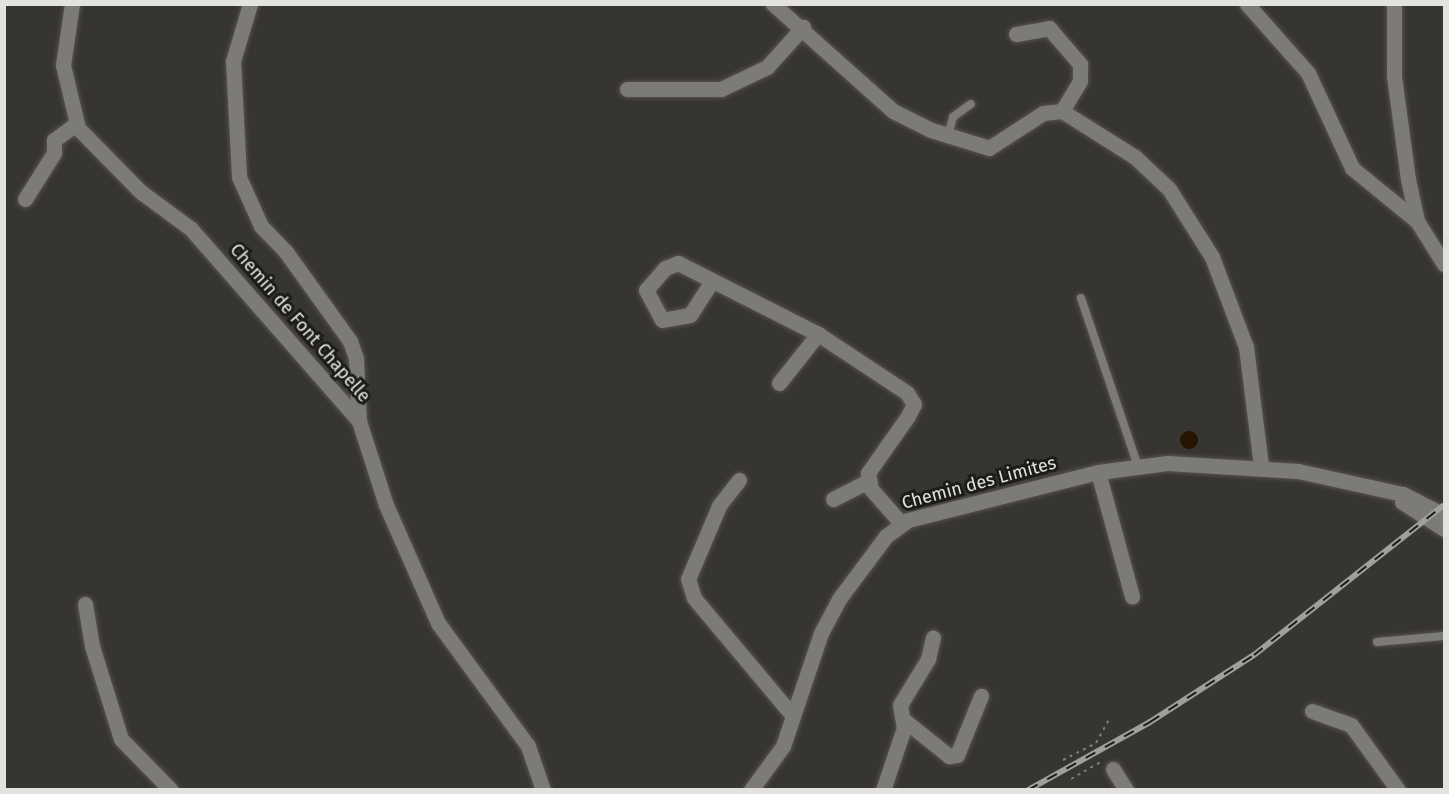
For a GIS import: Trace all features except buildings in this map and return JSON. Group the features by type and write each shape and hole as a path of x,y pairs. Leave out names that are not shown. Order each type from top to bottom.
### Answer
{"street":[{"path":"25,199 54,153 54,140 76,124 63,65 72,4"},
{"path":"250,4 234,61 232,118 239,177 261,226 286,252 350,341 356,358 359,421"},
{"path":"1247,4 1308,73 1352,168 1418,221 1444,264"},
{"path":"1394,4 1394,76 1418,221"},
{"path":"773,5 803,27 893,111 948,135 989,148 1043,113 1062,111 1135,157 1193,220 1246,347 1262,466"},
{"path":"627,89 721,89 767,67 803,27"},
{"path":"1016,34 1049,28 1080,64 1080,81 1062,111"},
{"name":"Chemin de Font Chapelle","path":"76,124 141,192 191,229 359,421 386,504 438,623 528,746 543,789"},
{"path":"712,281 818,334 907,393 914,404 874,461 868,481 833,499"},
{"path":"779,383 818,334"},
{"name":"Chemin des Limites","path":"751,789 783,746 839,599 862,563 901,523 1098,472 1138,466 1262,466 1420,500 1444,515"},
{"path":"1098,472 1132,596"},
{"path":"739,480 719,506 688,579 694,598 793,716"},
{"path":"868,481 901,523"},
{"name":"Chemin des Limites","path":"1372,488 1444,528"},
{"path":"86,604 92,646 121,739 171,789"},
{"path":"883,789 904,720 900,705 928,659 933,638"},
{"path":"904,720 949,756 957,755 981,696"},
{"path":"1312,711 1351,724 1398,789"},
{"path":"1113,769 1126,789"}],"lane":[{"path":"948,135 952,117 972,104"},
{"path":"1082,298 1138,466"},
{"path":"1377,642 1444,636"}],"path":[{"path":"1063,760 1096,742 1108,720"},
{"path":"1071,779 1106,759 1113,769"}],"shaded area":[{"path":"1189,431 1195,434 1198,440 1195,446 1189,449 1183,446 1180,440 1183,434"}],"railway":[{"path":"1028,790 1150,722 1254,655 1444,505"}]}
